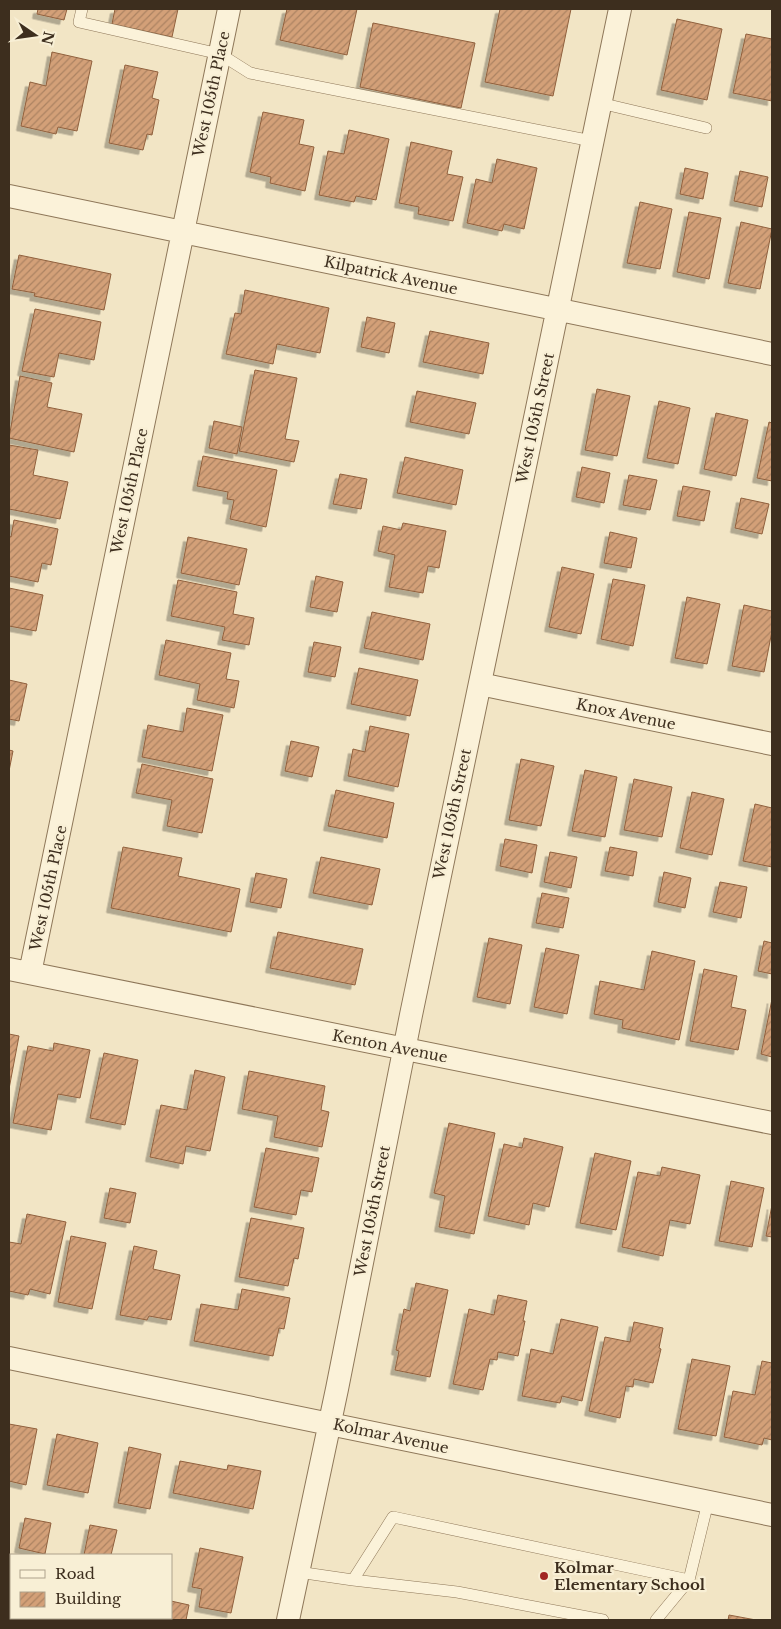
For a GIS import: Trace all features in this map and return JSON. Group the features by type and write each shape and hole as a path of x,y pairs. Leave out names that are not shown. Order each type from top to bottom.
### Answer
{"street":[{"name":"West 105th Place","path":"19,971 183,232 229,9"},
{"name":"West 105th Street","path":"288,1620 330,1423 404,1049 620,9"},
{"name":"Kilpatrick Avenue","path":"9,196 772,354"},
{"name":"Knox Avenue","path":"480,684 772,744"},
{"name":"Kenton Avenue","path":"19,971 772,1123"},
{"name":"Kolmar Avenue","path":"9,1358 772,1515"}],"lane":[{"path":"82,9 79,22 220,54 250,73 592,141"},
{"path":"600,103 706,128"},
{"path":"656,1620 689,1580 708,1502"},
{"path":"353,1580 392,1517 689,1580"},
{"path":"298,1572 457,1592 603,1620"}],"building":[{"path":"38,9 67,9 64,20 37,14"},
{"path":"115,9 178,9 172,37 112,24"},
{"path":"287,9 357,9 347,55 280,40"},
{"path":"500,9 571,9 553,96 485,82"},
{"path":"677,19 722,29 707,100 661,90"},
{"path":"373,23 475,43 461,108 360,87"},
{"path":"746,34 772,39 772,101 733,93"},
{"path":"52,52 92,61 77,131 58,127 56,134 21,126 30,82 46,86"},
{"path":"125,65 158,72 152,98 159,100 152,135 147,134 143,150 109,143"},
{"path":"263,112 304,120 299,144 314,147 305,191 270,183 271,177 250,172"},
{"path":"349,130 389,139 376,200 356,196 354,202 319,195 328,151 344,154"},
{"path":"411,142 452,151 447,174 463,177 453,221 418,214 419,207 399,203"},
{"path":"497,159 537,168 524,229 504,224 502,231 467,223 476,179 492,183"},
{"path":"685,168 708,173 703,199 680,194"},
{"path":"740,171 768,177 762,207 734,201"},
{"path":"640,202 672,209 660,269 627,263"},
{"path":"689,212 721,218 709,279 677,272"},
{"path":"741,222 772,229 760,289 728,283"},
{"path":"19,255 111,274 104,310 34,296 35,293 12,289"},
{"path":"245,290 329,308 320,353 277,344 273,364 226,354 235,313 241,314"},
{"path":"35,309 101,322 94,360 59,353 54,377 22,371"},
{"path":"367,317 395,323 389,353 361,347"},
{"path":"430,331 489,343 483,374 423,362"},
{"path":"255,370 297,378 285,439 299,441 294,462 239,451"},
{"path":"20,376 52,383 47,407 82,414 74,452 9,438"},
{"path":"597,389 630,396 617,456 585,450"},
{"path":"417,391 476,403 469,434 410,422"},
{"path":"659,401 690,408 678,464 647,458"},
{"path":"716,413 748,420 736,476 704,469"},
{"path":"214,421 242,427 237,454 209,448"},
{"path":"769,422 772,423 772,481 757,478"},
{"path":"9,445 38,450 33,475 68,482 60,519 9,509"},
{"path":"203,456 277,470 266,527 230,519 234,500 227,499 228,492 197,486"},
{"path":"405,457 463,470 456,505 397,493"},
{"path":"582,467 610,473 604,503 576,497"},
{"path":"340,474 367,479 361,509 333,504"},
{"path":"629,475 657,480 650,510 623,505"},
{"path":"683,486 710,491 704,521 677,516"},
{"path":"741,498 769,504 762,534 735,528"},
{"path":"14,520 58,529 51,565 42,563 38,582 9,576 9,536 11,537"},
{"path":"403,523 446,531 439,568 428,566 423,593 389,587 395,555 378,551 383,526 401,530"},
{"path":"610,532 637,538 631,568 604,563"},
{"path":"188,537 247,549 239,585 181,573"},
{"path":"562,567 594,574 581,634 549,627"},
{"path":"316,576 343,582 337,612 310,607"},
{"path":"613,579 645,585 633,646 601,639"},
{"path":"178,580 237,592 233,614 254,618 249,645 222,640 225,627 171,616"},
{"path":"9,588 43,595 36,631 9,626"},
{"path":"687,597 720,604 707,664 675,658"},
{"path":"744,605 772,611 772,631 764,672 732,666"},
{"path":"372,612 430,624 423,660 364,648"},
{"path":"166,640 231,653 226,679 239,681 234,708 197,700 200,684 159,675"},
{"path":"314,642 341,647 335,677 308,672"},
{"path":"359,668 418,680 410,716 351,704"},
{"path":"9,680 27,684 19,721 9,719"},
{"path":"187,708 223,715 212,771 142,757 148,725 183,732"},
{"path":"370,726 409,734 398,787 348,776 353,749 365,752"},
{"path":"291,741 319,747 312,777 285,771"},
{"path":"9,750 13,751 9,771"},
{"path":"521,759 554,766 541,826 509,820"},
{"path":"142,764 213,779 202,833 167,826 172,800 136,793"},
{"path":"585,770 617,777 605,837 572,831"},
{"path":"634,779 672,787 662,837 624,830"},
{"path":"336,790 394,803 387,838 328,826"},
{"path":"692,792 724,799 712,855 680,848"},
{"path":"755,804 772,808 772,867 743,861"},
{"path":"505,839 537,845 532,873 500,866"},
{"path":"123,847 182,858 178,876 240,889 231,932 111,908"},
{"path":"610,847 637,852 633,876 605,871"},
{"path":"550,852 577,857 571,888 544,882"},
{"path":"321,857 380,869 372,905 313,893"},
{"path":"664,872 691,878 685,908 658,902"},
{"path":"256,873 287,879 281,908 250,902"},
{"path":"720,882 747,887 741,918 713,912"},
{"path":"542,893 569,898 563,928 536,923"},
{"path":"278,932 363,949 355,985 270,968"},
{"path":"489,938 522,945 510,1004 477,997"},
{"path":"764,941 772,943 772,974 758,971"},
{"path":"546,948 579,955 567,1014 534,1007"},
{"path":"652,951 695,961 679,1040 622,1028 623,1020 594,1014 600,981 644,990"},
{"path":"704,969 737,976 731,1007 746,1010 738,1050 690,1041"},
{"path":"772,999 772,1057 761,1054"},
{"path":"9,1034 19,1036 9,1089"},
{"path":"54,1043 90,1050 80,1098 58,1094 51,1130 13,1123 28,1046 53,1051"},
{"path":"104,1053 138,1060 125,1125 90,1118"},
{"path":"195,1070 225,1077 210,1151 186,1146 183,1164 150,1157 161,1105 187,1110"},
{"path":"249,1071 325,1086 321,1110 329,1112 322,1147 274,1137 278,1116 242,1109"},
{"path":"449,1123 495,1133 474,1234 439,1227 445,1196 434,1193"},
{"path":"524,1138 563,1147 549,1207 533,1203 529,1225 488,1216 504,1144 522,1148"},
{"path":"266,1148 319,1158 312,1192 301,1190 296,1215 254,1207"},
{"path":"595,1153 631,1161 616,1230 580,1223"},
{"path":"662,1167 700,1175 690,1224 670,1220 663,1256 622,1247 638,1172 660,1176"},
{"path":"731,1181 764,1188 752,1247 719,1241"},
{"path":"110,1188 136,1193 130,1223 104,1218"},
{"path":"772,1205 772,1237 766,1236"},
{"path":"27,1214 66,1222 50,1294 30,1289 28,1295 9,1291 9,1242 21,1244"},
{"path":"251,1218 304,1228 298,1259 294,1258 288,1286 239,1277"},
{"path":"71,1236 106,1243 92,1309 58,1302"},
{"path":"134,1246 157,1251 153,1269 180,1275 171,1320 149,1316 147,1320 120,1315"},
{"path":"416,1283 448,1290 430,1377 395,1370 399,1351 396,1350 404,1309 410,1311"},
{"path":"242,1289 290,1298 284,1329 279,1328 273,1356 194,1341 201,1304 238,1310"},
{"path":"498,1295 527,1301 518,1356 498,1352 497,1360 490,1359 483,1390 453,1384 469,1309 494,1315"},
{"path":"561,1319 598,1327 582,1401 562,1396 560,1403 522,1396 531,1349 553,1354"},
{"path":"634,1322 663,1328 659,1348 661,1349 653,1383 634,1379 633,1387 626,1386 620,1418 589,1411 605,1337 630,1342"},
{"path":"692,1359 730,1366 716,1436 678,1429"},
{"path":"762,1361 772,1363 772,1440 764,1438 762,1445 724,1437 733,1391 755,1395"},
{"path":"9,1424 37,1429 26,1485 9,1481"},
{"path":"57,1434 98,1443 88,1493 47,1485"},
{"path":"129,1447 161,1454 150,1509 118,1503"},
{"path":"180,1461 227,1470 228,1465 261,1471 253,1509 173,1493"},
{"path":"25,1518 51,1523 45,1554 19,1548"},
{"path":"90,1525 117,1530 111,1554 84,1554"},
{"path":"200,1548 243,1557 231,1613 199,1607 202,1589 192,1587"},
{"path":"172,1601 189,1605 186,1620 159,1620 172,1619"},
{"path":"729,1615 756,1620 728,1620"}],"place":[{"name":"Kolmar Elementary School","path":"544,1576"}]}
